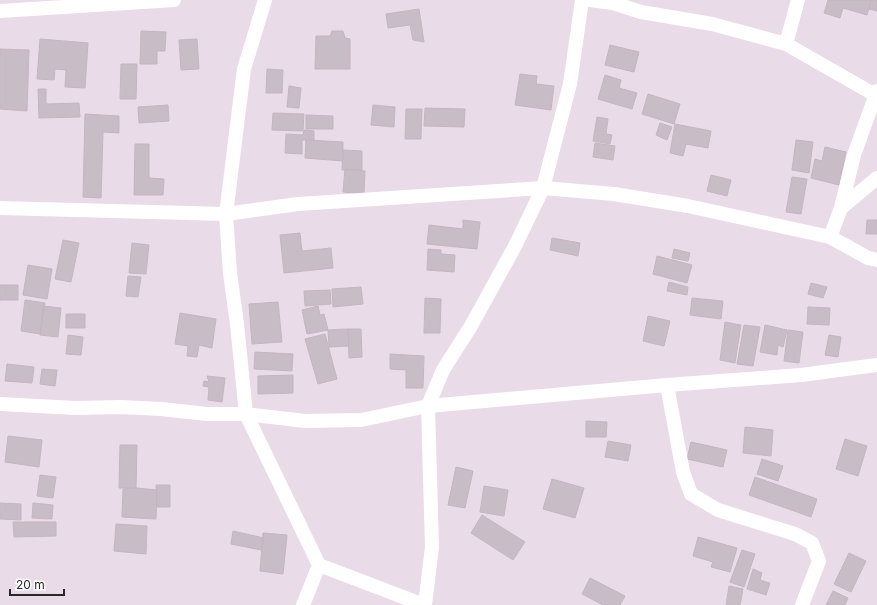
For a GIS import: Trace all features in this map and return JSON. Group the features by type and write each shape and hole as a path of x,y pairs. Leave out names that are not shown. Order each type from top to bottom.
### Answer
{"street":[{"path":"0,11 174,0"},
{"path":"265,0 244,69 226,214 230,273 237,324 246,414 319,566 425,605 432,547 428,406 443,370 472,326 516,246 543,188 570,84 582,0"},
{"path":"590,0 613,3 641,12 712,24 786,44 877,94 854,155 841,208 830,237"},
{"path":"786,44 798,0"},
{"path":"841,208 877,178"},
{"path":"0,208 226,214 298,204 543,188 614,194 681,205 830,237 868,258 877,260"},
{"path":"0,404 76,408 121,407 161,409 207,414 246,414 305,421 361,420 428,406 666,385 801,375 877,365"},
{"path":"666,385 683,472 692,494 718,510 795,534 812,543 819,560 802,605"},
{"path":"303,605 319,566"}],"building":[{"path":"828,0 871,0 867,15 843,8 840,18 824,13"},
{"path":"871,0 877,0 877,11 869,9"},
{"path":"419,9 424,42 413,40 410,25 388,28 386,14"},
{"path":"141,31 166,32 165,51 157,51 157,64 140,64"},
{"path":"332,31 343,31 345,38 350,39 350,69 315,69 316,36 330,36"},
{"path":"40,39 88,43 85,88 65,87 66,70 55,69 54,80 37,79"},
{"path":"197,39 199,69 181,70 179,40"},
{"path":"610,45 639,52 634,72 605,65"},
{"path":"0,49 29,50 27,111 0,109"},
{"path":"121,64 137,64 136,99 120,99"},
{"path":"267,69 283,70 282,93 266,93"},
{"path":"520,74 537,76 536,84 554,86 551,110 515,105"},
{"path":"605,75 621,80 619,88 637,93 632,109 598,99"},
{"path":"289,86 301,88 299,108 287,107"},
{"path":"38,89 46,89 46,104 79,103 80,117 39,118"},
{"path":"648,94 680,104 674,124 642,114"},
{"path":"168,105 169,121 139,123 138,107"},
{"path":"373,105 395,107 394,127 371,125"},
{"path":"425,108 465,109 464,127 424,126"},
{"path":"406,109 422,109 421,139 405,139"},
{"path":"273,113 304,114 303,131 272,130"},
{"path":"85,114 119,116 119,133 103,132 101,198 83,197"},
{"path":"306,115 333,116 333,129 306,129"},
{"path":"597,117 608,119 606,134 612,135 610,144 593,141"},
{"path":"660,123 672,127 667,140 656,135"},
{"path":"675,124 711,131 708,148 686,144 683,156 670,153"},
{"path":"304,130 314,131 314,140 302,140 302,154 285,153 286,134 303,135"},
{"path":"306,140 343,142 343,161 305,158"},
{"path":"796,140 813,142 809,173 792,170"},
{"path":"595,143 615,146 613,160 593,157"},
{"path":"135,144 149,144 149,178 164,179 163,195 134,195"},
{"path":"825,147 846,152 839,185 811,178 815,159 822,161"},
{"path":"343,150 362,151 362,170 342,170"},
{"path":"345,169 365,171 364,194 343,192"},
{"path":"711,175 731,180 727,196 707,191"},
{"path":"792,177 807,179 801,214 786,212"},
{"path":"463,220 480,222 477,249 427,244 429,225 463,229"},
{"path":"867,220 877,220 877,234 866,234"},
{"path":"300,233 302,251 331,248 333,268 284,273 280,235"},
{"path":"552,238 580,243 578,256 550,250"},
{"path":"63,240 79,243 71,282 55,279"},
{"path":"132,243 149,245 146,274 129,273"},
{"path":"428,249 441,250 441,254 455,255 454,272 427,270"},
{"path":"674,249 690,253 688,261 672,258"},
{"path":"657,256 692,265 687,283 653,274"},
{"path":"28,265 52,269 47,299 23,295"},
{"path":"128,276 141,277 138,297 126,296"},
{"path":"669,282 688,287 687,295 667,291"},
{"path":"811,283 827,287 823,298 808,294"},
{"path":"0,285 18,285 18,300 0,300"},
{"path":"361,287 363,304 333,307 332,289"},
{"path":"330,290 331,304 305,306 304,291"},
{"path":"425,298 441,299 440,333 424,333"},
{"path":"692,298 723,301 721,319 690,315"},
{"path":"25,300 45,303 40,334 21,331"},
{"path":"278,302 282,342 252,344 249,304"},
{"path":"43,306 61,308 58,337 40,335"},
{"path":"318,306 320,315 324,314 328,330 307,334 302,310"},
{"path":"808,307 830,308 829,325 807,324"},
{"path":"180,313 216,319 212,348 199,345 197,357 187,356 188,346 175,344"},
{"path":"66,314 85,314 85,328 66,328"},
{"path":"648,316 670,321 664,346 643,341"},
{"path":"725,322 741,325 735,363 720,360"},
{"path":"744,325 760,327 753,366 737,364"},
{"path":"765,325 787,330 783,347 778,345 777,355 760,352"},
{"path":"348,329 361,329 362,357 349,358"},
{"path":"348,329 349,346 329,347 328,330"},
{"path":"788,330 803,332 799,363 784,361"},
{"path":"325,334 337,379 318,384 305,339"},
{"path":"68,335 83,337 81,355 66,354"},
{"path":"829,335 841,337 838,357 825,355"},
{"path":"255,352 293,354 292,371 254,369"},
{"path":"390,354 424,356 423,388 406,388 406,370 390,369"},
{"path":"7,364 34,367 32,383 5,381"},
{"path":"42,369 57,370 55,386 40,384"},
{"path":"293,375 293,393 258,394 258,376"},
{"path":"207,376 225,378 222,402 208,400 209,387 203,386 204,381 209,382"},
{"path":"586,421 607,422 606,437 586,437"},
{"path":"745,427 773,430 771,456 743,453"},
{"path":"8,436 42,440 39,467 5,462"},
{"path":"845,439 867,446 858,476 836,469"},
{"path":"608,441 631,445 628,461 605,457"},
{"path":"691,442 727,450 723,467 687,459"},
{"path":"120,445 137,445 136,488 119,488"},
{"path":"762,459 783,466 778,481 757,474"},
{"path":"456,467 473,471 465,508 448,505"},
{"path":"40,475 56,477 53,498 37,496"},
{"path":"755,477 817,499 811,517 749,495"},
{"path":"552,479 584,488 575,518 543,509"},
{"path":"156,485 170,485 170,507 157,507"},
{"path":"484,486 508,490 504,516 480,512"},
{"path":"136,488 157,490 156,519 122,517 123,489"},
{"path":"0,503 21,504 21,520 0,519"},
{"path":"33,503 53,505 52,519 32,518"},
{"path":"482,515 525,542 513,560 471,533"},
{"path":"13,522 56,522 56,536 14,537"},
{"path":"116,524 147,526 146,554 114,551"},
{"path":"233,531 264,538 261,550 231,544"},
{"path":"263,533 287,535 283,574 260,571"},
{"path":"698,537 737,548 730,572 711,567 713,562 693,556"},
{"path":"742,550 755,554 744,587 730,582"},
{"path":"849,553 866,561 851,592 834,584"},
{"path":"753,569 762,573 760,580 770,583 766,595 747,589"},
{"path":"590,578 625,596 620,605 603,605 582,594"},
{"path":"729,586 743,589 740,605 726,605"},
{"path":"833,591 848,598 845,605 826,605"}]}
